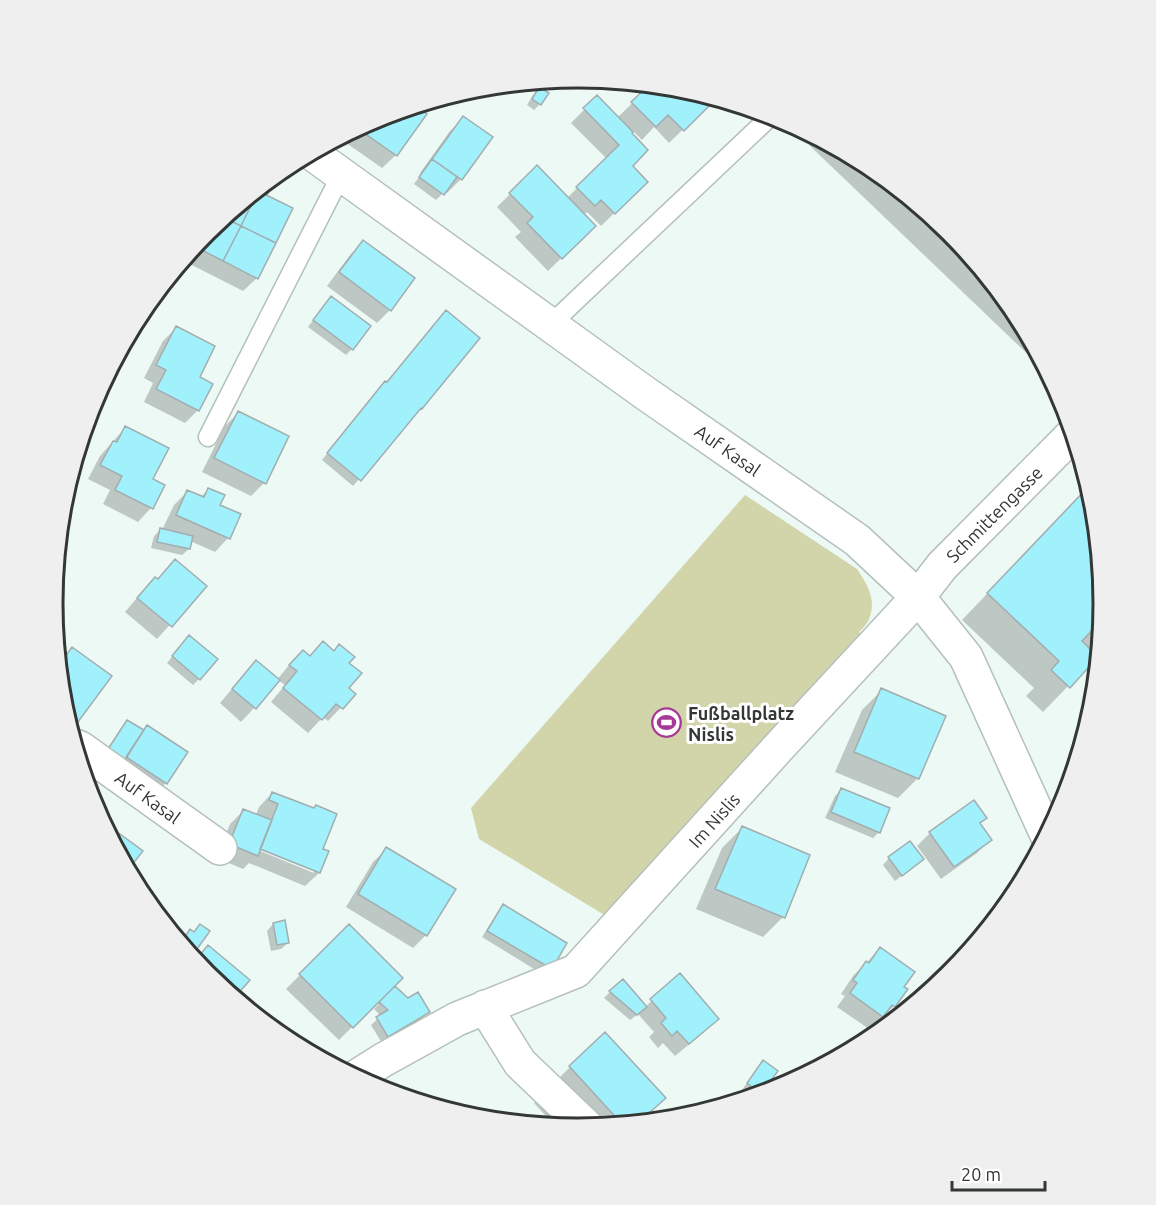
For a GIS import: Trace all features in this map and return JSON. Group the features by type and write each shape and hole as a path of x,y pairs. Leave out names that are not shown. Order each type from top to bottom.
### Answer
{"street":[{"name":"Auf Kasal","path":"317,158 645,393 857,540 918,597 966,657 1042,825"},
{"name":"Schmittengasse","path":"918,597 942,566 1067,440"},
{"name":"Im Nislis","path":"366,1071 457,1018 576,971 918,597"},
{"name":"Auf Kasal","path":"86,753 220,848"},
{"path":"485,1007 520,1063 578,1118"}],"lane":[{"path":"550,325 764,123"},
{"path":"208,437 341,175"}],"green space":[{"name":"Fußballplatz Nislis","path":"745,495 857,569 867,586 872,603 866,625 859,632 864,638 611,919 479,839 471,808"}],"building":[{"path":"543,89 549,93 541,105 532,99 537,90"},
{"path":"642,92 710,105 684,131 668,115 656,127 631,102"},
{"path":"597,95 648,150 633,166 648,182 615,214 601,200 595,206 576,187 619,145 583,108"},
{"path":"424,111 427,114 397,156 366,134"},
{"path":"463,116 493,137 462,180 432,159"},
{"path":"432,159 457,177 444,195 419,177"},
{"path":"537,165 596,226 562,259 527,223 533,217 509,193"},
{"path":"264,194 293,208 276,243 241,226 252,204"},
{"path":"252,204 241,226 231,221"},
{"path":"231,221 241,226 223,261 203,250"},
{"path":"241,226 276,243 258,279 223,261"},
{"path":"363,240 415,278 391,311 339,272"},
{"path":"331,296 371,326 353,350 313,320"},
{"path":"446,310 480,338 361,481 327,453"},
{"path":"176,326 215,346 200,377 213,384 199,411 156,389 166,370 156,365"},
{"path":"238,411 289,436 266,484 214,458"},
{"path":"125,426 169,448 153,479 165,485 153,509 115,490 122,476 100,465 113,441 117,442"},
{"path":"208,488 225,495 220,505 241,514 230,539 176,515 187,490 204,497"},
{"path":"1081,494 1089,535 1092,569 1092,630 1082,641 1091,650 1089,667 1070,688 1051,670 1059,661 987,593"},
{"path":"160,528 193,536 190,549 157,542"},
{"path":"175,559 207,586 172,627 137,598"},
{"path":"189,635 218,659 200,680 172,656"},
{"path":"323,641 334,651 339,644 355,657 349,663 362,673 349,688 356,694 343,709 336,704 322,720 283,688 297,671 289,665 303,650 310,656"},
{"path":"72,647 112,676 78,722 73,703 66,656"},
{"path":"256,660 280,680 256,709 232,689"},
{"path":"881,688 946,716 919,779 854,752"},
{"path":"127,720 144,730 125,760 108,749"},
{"path":"147,725 188,752 167,784 126,757"},
{"path":"841,788 890,808 880,833 831,812"},
{"path":"272,792 337,814 323,849 329,851 320,873 260,849 278,804 269,800"},
{"path":"974,800 987,818 980,823 992,840 954,867 929,832"},
{"path":"243,809 272,820 258,856 229,844"},
{"path":"742,826 810,855 785,918 715,889"},
{"path":"117,832 143,851 134,863"},
{"path":"910,841 924,859 902,876 888,857"},
{"path":"386,847 456,889 427,936 358,894"},
{"path":"503,904 567,943 552,969 487,931"},
{"path":"285,920 289,943 277,945 273,923"},
{"path":"200,924 210,931 197,949 186,936 190,929 194,932"},
{"path":"349,924 403,978 353,1028 299,974"},
{"path":"208,945 250,980 240,991 201,953"},
{"path":"880,947 915,972 904,987 908,989 895,1007 892,1005 883,1017 850,993 857,983 853,980 866,961 869,963"},
{"path":"680,973 719,1019 689,1044 677,1031 672,1036 661,1023 666,1018 650,999"},
{"path":"623,979 647,1007 637,1015 609,991"},
{"path":"395,986 408,998 418,992 430,1012 388,1037 376,1017 388,1010 379,1002"},
{"path":"605,1032 666,1098 650,1112 614,1116 569,1066"},
{"path":"763,1060 778,1071 772,1079 752,1087 747,1083"}],"place":[{"name":"Fußballplatz Nislis","path":"667,723"}]}
